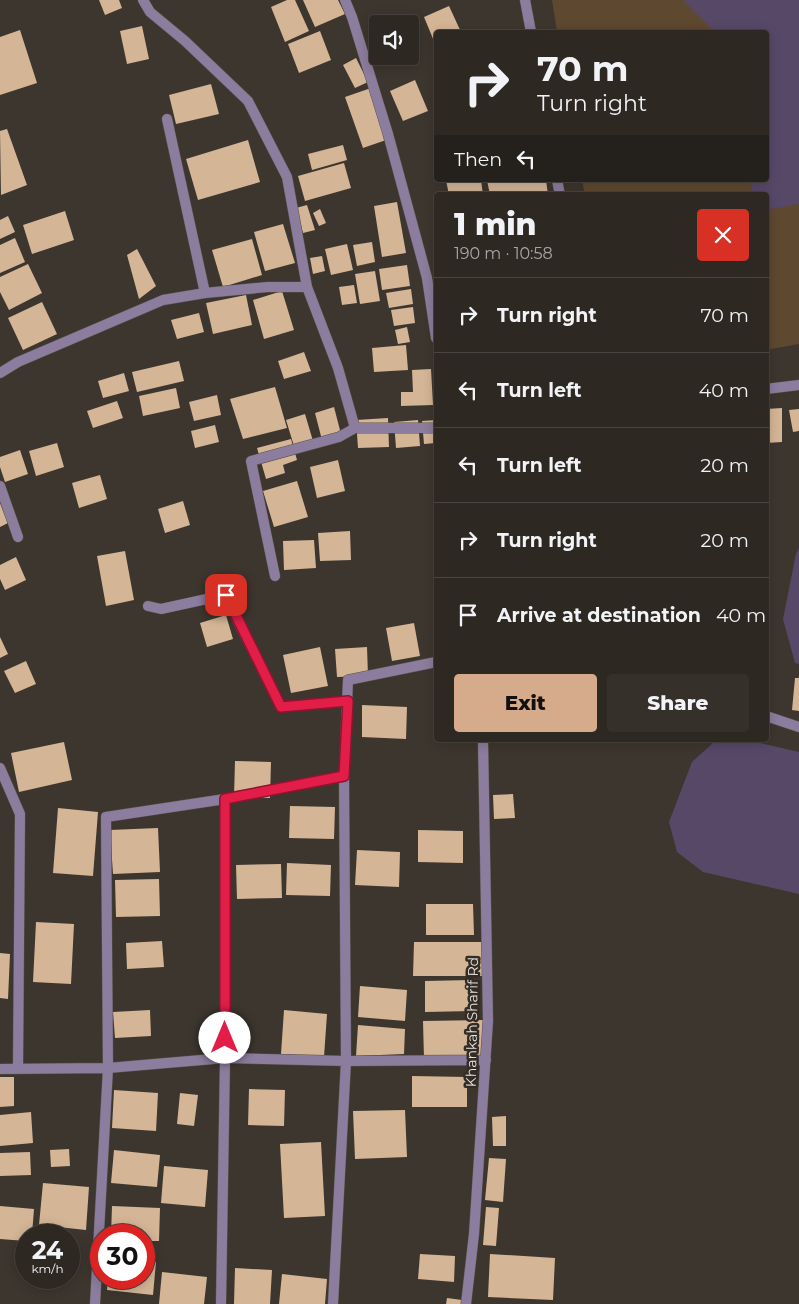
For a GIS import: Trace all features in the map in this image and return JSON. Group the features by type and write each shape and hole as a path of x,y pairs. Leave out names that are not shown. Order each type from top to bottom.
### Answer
{"street":[{"path":"143,0 150,12 248,101 287,178 307,286 338,368 356,428"},
{"path":"345,0 388,134 427,278 434,325"},
{"path":"525,0 531,30"},
{"path":"167,119 205,293"},
{"path":"0,373 18,362 163,300 205,293 268,287 307,286"},
{"path":"769,388 799,385"},
{"path":"275,576 251,461 339,437 356,428 434,428"},
{"path":"0,486 18,537"},
{"path":"148,606 161,609 226,595 281,707 348,701"},
{"path":"333,1304 346,1061 344,776 348,680 434,662"},
{"path":"769,717 799,728"},
{"name":"Khankah Sharif Rd","path":"466,1304 474,1234 488,1020 483,742"},
{"path":"0,768 20,814 18,1069"},
{"path":"96,1304 108,1068 106,817 225,799 344,776"},
{"path":"221,1304 225,1058 225,799"},
{"path":"0,1069 108,1068 225,1058 346,1061 486,1060"}],"shaded area":[{"path":"552,0 799,0 799,344 769,349 769,192 584,192 582,182 769,182 769,30 557,30"},
{"path":"683,0 799,0 799,204 769,209 769,192 752,192 750,182 769,182 769,30 713,30"},
{"path":"799,548 799,664 795,663 783,619 796,554"},
{"path":"756,742 799,752 799,894 703,872 677,852 669,822 692,762 713,743"}],"building":[{"path":"99,0 119,0 122,8 105,15"},
{"path":"287,0 295,0 309,31 285,42 271,7"},
{"path":"303,0 338,0 345,14 315,27"},
{"path":"449,6 460,30 434,30 434,41 424,17"},
{"path":"142,26 149,59 127,64 120,31"},
{"path":"20,30 37,83 0,95 0,37"},
{"path":"320,31 331,60 299,73 288,44"},
{"path":"356,58 368,82 355,88 343,65"},
{"path":"415,80 428,111 403,121 390,91"},
{"path":"211,84 219,114 176,124 169,95"},
{"path":"371,88 389,139 363,148 345,97"},
{"path":"7,129 27,185 1,195 0,131"},
{"path":"248,140 260,182 198,200 186,159"},
{"path":"343,145 347,160 312,170 308,154"},
{"path":"344,163 351,188 305,201 298,176"},
{"path":"446,182 481,182 483,192 448,192"},
{"path":"487,182 546,182 548,192 489,192"},
{"path":"397,202 406,253 382,257 374,206"},
{"path":"307,205 315,230 303,233 296,208"},
{"path":"320,209 326,223 319,226 313,213"},
{"path":"65,211 74,240 32,254 23,225"},
{"path":"8,216 15,232 0,239 0,220"},
{"path":"283,224 295,263 265,271 254,232"},
{"path":"15,238 25,262 0,273 0,245"},
{"path":"252,239 262,275 223,287 212,250"},
{"path":"372,242 375,262 357,266 353,245"},
{"path":"347,244 353,270 331,275 325,249"},
{"path":"137,249 156,286 139,299 127,255"},
{"path":"322,256 325,271 313,274 310,258"},
{"path":"28,264 42,293 9,310 0,292 0,277"},
{"path":"407,265 410,286 382,290 379,269"},
{"path":"375,271 380,301 360,304 355,274"},
{"path":"354,285 357,303 342,305 339,287"},
{"path":"411,289 413,304 389,308 386,293"},
{"path":"282,291 294,330 264,339 253,300"},
{"path":"246,295 252,325 213,334 206,303"},
{"path":"42,302 57,334 23,350 8,318"},
{"path":"413,307 415,323 394,326 391,310"},
{"path":"199,313 204,332 177,339 171,320"},
{"path":"407,327 410,342 398,344 395,330"},
{"path":"406,345 408,370 374,372 372,348"},
{"path":"304,352 311,371 284,379 278,361"},
{"path":"179,361 184,381 137,392 132,372"},
{"path":"431,369 433,405 401,406 401,392 413,392 412,370"},
{"path":"124,373 129,391 103,398 98,381"},
{"path":"275,387 287,428 243,439 230,399"},
{"path":"176,388 180,408 143,416 139,396"},
{"path":"217,395 221,415 194,421 189,402"},
{"path":"117,401 123,418 93,428 87,411"},
{"path":"334,407 341,434 322,440 315,413"},
{"path":"782,408 782,442 769,443 769,409"},
{"path":"799,409 799,431 793,432 789,410"},
{"path":"305,414 313,441 294,446 286,420"},
{"path":"388,418 389,447 358,448 356,420"},
{"path":"418,420 420,446 396,448 394,422"},
{"path":"434,420 434,443 424,444 422,421"},
{"path":"215,425 219,442 195,448 191,431"},
{"path":"291,439 297,460 283,465 285,473 266,479 257,448"},
{"path":"57,443 64,467 36,476 29,451"},
{"path":"433,447 434,447 434,468"},
{"path":"20,450 28,474 5,482 0,467 0,457"},
{"path":"338,460 345,491 317,498 310,467"},
{"path":"100,475 107,499 79,508 72,483"},
{"path":"297,481 308,517 274,527 263,491"},
{"path":"183,501 190,525 165,533 158,509"},
{"path":"0,503 8,523 0,527"},
{"path":"350,531 351,560 320,561 318,533"},
{"path":"314,540 316,568 284,570 283,541"},
{"path":"125,551 134,600 106,606 97,556"},
{"path":"16,557 26,580 5,590 0,579 0,565"},
{"path":"226,615 233,639 207,647 200,623"},
{"path":"414,623 420,656 392,661 386,628"},
{"path":"0,637 8,654 0,658"},
{"path":"320,647 328,686 291,693 283,655"},
{"path":"367,647 368,676 337,677 335,649"},
{"path":"26,661 36,684 15,693 4,671"},
{"path":"795,678 799,678 799,711 792,710"},
{"path":"362,705 407,707 406,739 362,737"},
{"path":"64,742 72,780 19,792 11,753"},
{"path":"235,761 271,762 270,798 234,797"},
{"path":"513,794 515,818 494,819 493,795"},
{"path":"290,806 335,807 334,839 289,838"},
{"path":"58,808 98,812 93,876 53,873"},
{"path":"158,828 160,872 113,874 110,830"},
{"path":"418,830 463,831 463,863 418,862"},
{"path":"357,850 400,852 399,887 355,885"},
{"path":"287,863 331,865 330,896 286,895"},
{"path":"281,864 282,898 237,899 236,865"},
{"path":"159,879 160,916 116,917 115,880"},
{"path":"426,904 473,904 474,935 426,935"},
{"path":"36,922 74,924 71,984 33,982"},
{"path":"162,941 164,967 127,969 126,943"},
{"path":"414,942 482,942 482,976 413,976"},
{"path":"0,953 10,954 8,999 0,998"},
{"path":"472,980 473,1011 425,1012 425,981"},
{"path":"360,986 407,990 405,1021 358,1017"},
{"path":"150,1010 151,1036 115,1038 113,1012"},
{"path":"284,1010 327,1014 324,1057 281,1054"},
{"path":"485,1020 485,1058 424,1059 423,1021"},
{"path":"358,1025 405,1029 404,1054 356,1056"},
{"path":"412,1076 467,1077 467,1107 412,1107"},
{"path":"0,1077 14,1077 14,1106 0,1107"},
{"path":"249,1089 285,1090 284,1126 248,1125"},
{"path":"114,1090 158,1093 156,1131 112,1128"},
{"path":"180,1093 198,1095 194,1126 177,1124"},
{"path":"405,1110 407,1157 355,1159 353,1111"},
{"path":"31,1112 33,1143 0,1146 0,1115"},
{"path":"506,1116 506,1146 493,1146 492,1117"},
{"path":"321,1142 325,1216 284,1218 280,1144"},
{"path":"69,1149 70,1166 51,1167 50,1150"},
{"path":"114,1150 160,1155 157,1187 111,1183"},
{"path":"30,1152 31,1175 0,1176 0,1153"},
{"path":"489,1158 506,1159 503,1202 485,1200"},
{"path":"164,1166 208,1170 205,1207 161,1203"},
{"path":"43,1183 89,1187 86,1230 80,1229 80,1224 39,1224"},
{"path":"0,1206 34,1209 33,1224 15,1224 15,1240 0,1239"},
{"path":"112,1206 160,1208 159,1241 155,1241 155,1224 111,1224"},
{"path":"486,1207 499,1208 496,1246 483,1245"},
{"path":"420,1254 455,1256 454,1282 418,1279"},
{"path":"490,1254 555,1258 553,1300 488,1297"},
{"path":"235,1268 272,1270 270,1304 234,1304"},
{"path":"162,1272 207,1277 204,1304 159,1304"},
{"path":"282,1274 327,1279 325,1304 279,1304"},
{"path":"107,1289 154,1289 153,1295"},
{"path":"447,1298 462,1300 461,1304 446,1304"}],"route":[{"path":"225,1038 225,799 344,776 348,701 281,707 226,595"}]}
